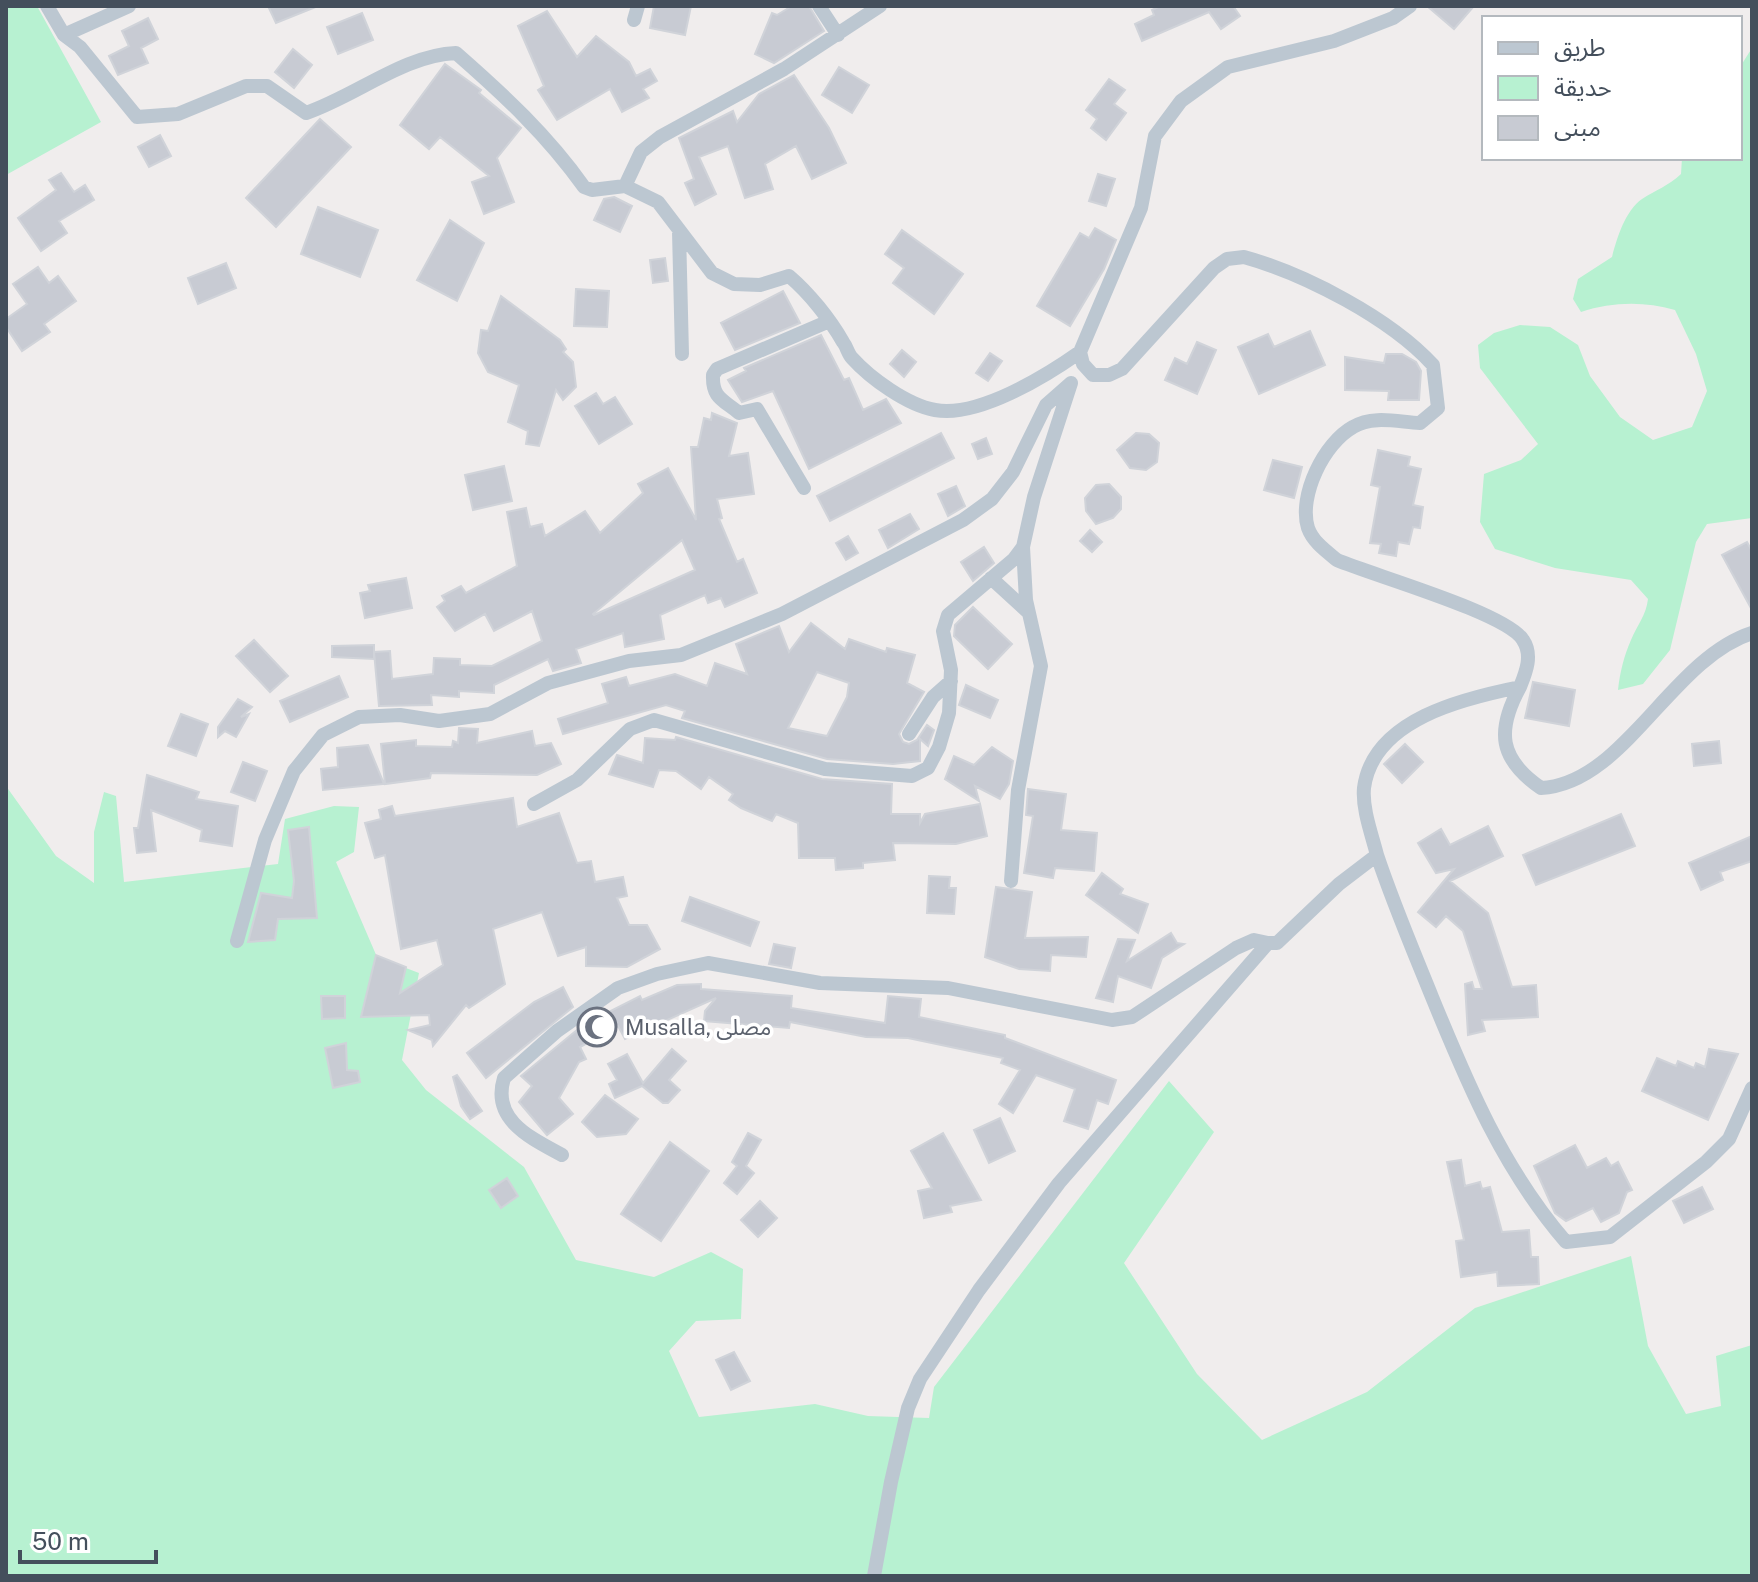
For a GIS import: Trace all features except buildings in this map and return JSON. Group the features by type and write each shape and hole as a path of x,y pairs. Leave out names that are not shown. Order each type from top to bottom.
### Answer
{"street":[{"path":"47,6 64,35 80,47 137,117 178,114 246,86 267,86 306,113 425,59 456,53 526,115 556,147 584,187 592,190 625,186 658,202 712,273 734,284 760,285 789,276 804,289 850,357 883,383 935,410 978,403 1021,388 1082,358"},
{"path":"64,35 129,6"},
{"path":"819,6 838,35"},
{"path":"625,186 641,152 660,137 838,35 880,6"},
{"path":"1011,881 1018,790 1041,666 1027,611 1023,547 1047,455 1071,383 1141,208 1155,136 1181,101 1228,67 1334,41 1393,18 1410,6"},
{"path":"679,230 682,354"},
{"path":"1082,358 1101,377 1122,369 1207,275 1227,259 1244,257 1355,304 1397,333 1433,365 1438,408 1420,423 1372,420 1354,426 1339,438 1309,489 1308,529 1320,547 1337,560 1458,604 1508,627 1523,638 1529,656 1520,687 1511,703 1505,750 1515,767 1541,788 1572,784 1645,722 1697,666 1752,633"},
{"path":"804,488 757,409 739,413 723,404 715,395 713,375 717,369 827,322"},
{"path":"237,941 265,840 294,771 323,735 359,717 400,715 439,721 490,714 548,683 629,661 681,655 782,614 963,520 992,499 1013,472 1046,405 1071,383"},
{"path":"534,804 577,780 630,729 654,720 825,769 912,776 928,768 939,747 949,713 951,681 943,631 948,615 1014,559 1023,547"},
{"path":"991,578 1027,611"},
{"path":"909,734 933,697 951,681"},
{"path":"1520,687 1442,708 1386,743 1372,765 1364,790 1377,855 1463,1074 1502,1153 1538,1209 1566,1242 1610,1237 1706,1162 1729,1139 1752,1088"},
{"path":"562,1155 523,1134 504,1111 499,1094 504,1078 594,1002 618,988 657,974 708,963 820,983 948,988 1112,1020 1132,1017 1236,948 1254,940 1277,943 1339,884 1377,855"},
{"path":"874,1576 898,1452 920,1379 979,1290 1059,1183 1268,943"}],"green space":[{"path":"6,6 37,6 101,122 6,175"},
{"path":"1752,48 1752,518 1707,524 1696,542 1670,650 1643,684 1618,690 1626,652 1648,599 1631,580 1555,568 1495,549 1480,522 1484,474 1521,460 1538,444 1480,368 1478,345 1494,333 1520,325 1550,327 1578,345 1590,376 1620,417 1653,440 1692,427 1707,391 1696,354 1675,310 1628,304 1581,312 1573,299 1578,279 1612,257 1622,225 1631,210 1642,199 1681,174 1682,160 1742,160 1742,64"},
{"path":"6,786 56,856 94,883 94,832 104,792 116,796 124,882 278,864 285,819 334,806 359,807 354,852 336,862 377,957 419,973 402,1060 426,1090 524,1167 576,1260 654,1277 711,1252 743,1269 741,1319 696,1321 669,1351 699,1417 815,1404 868,1416 929,1418 934,1387 1169,1081 1214,1132 1124,1263 1197,1374 1262,1440 1367,1392 1475,1308 1631,1256 1648,1346 1686,1414 1721,1406 1716,1356 1752,1345 1752,1576 6,1576"}],"place":[{"name":"Musalla, مصلى","path":"597,1027"}]}
